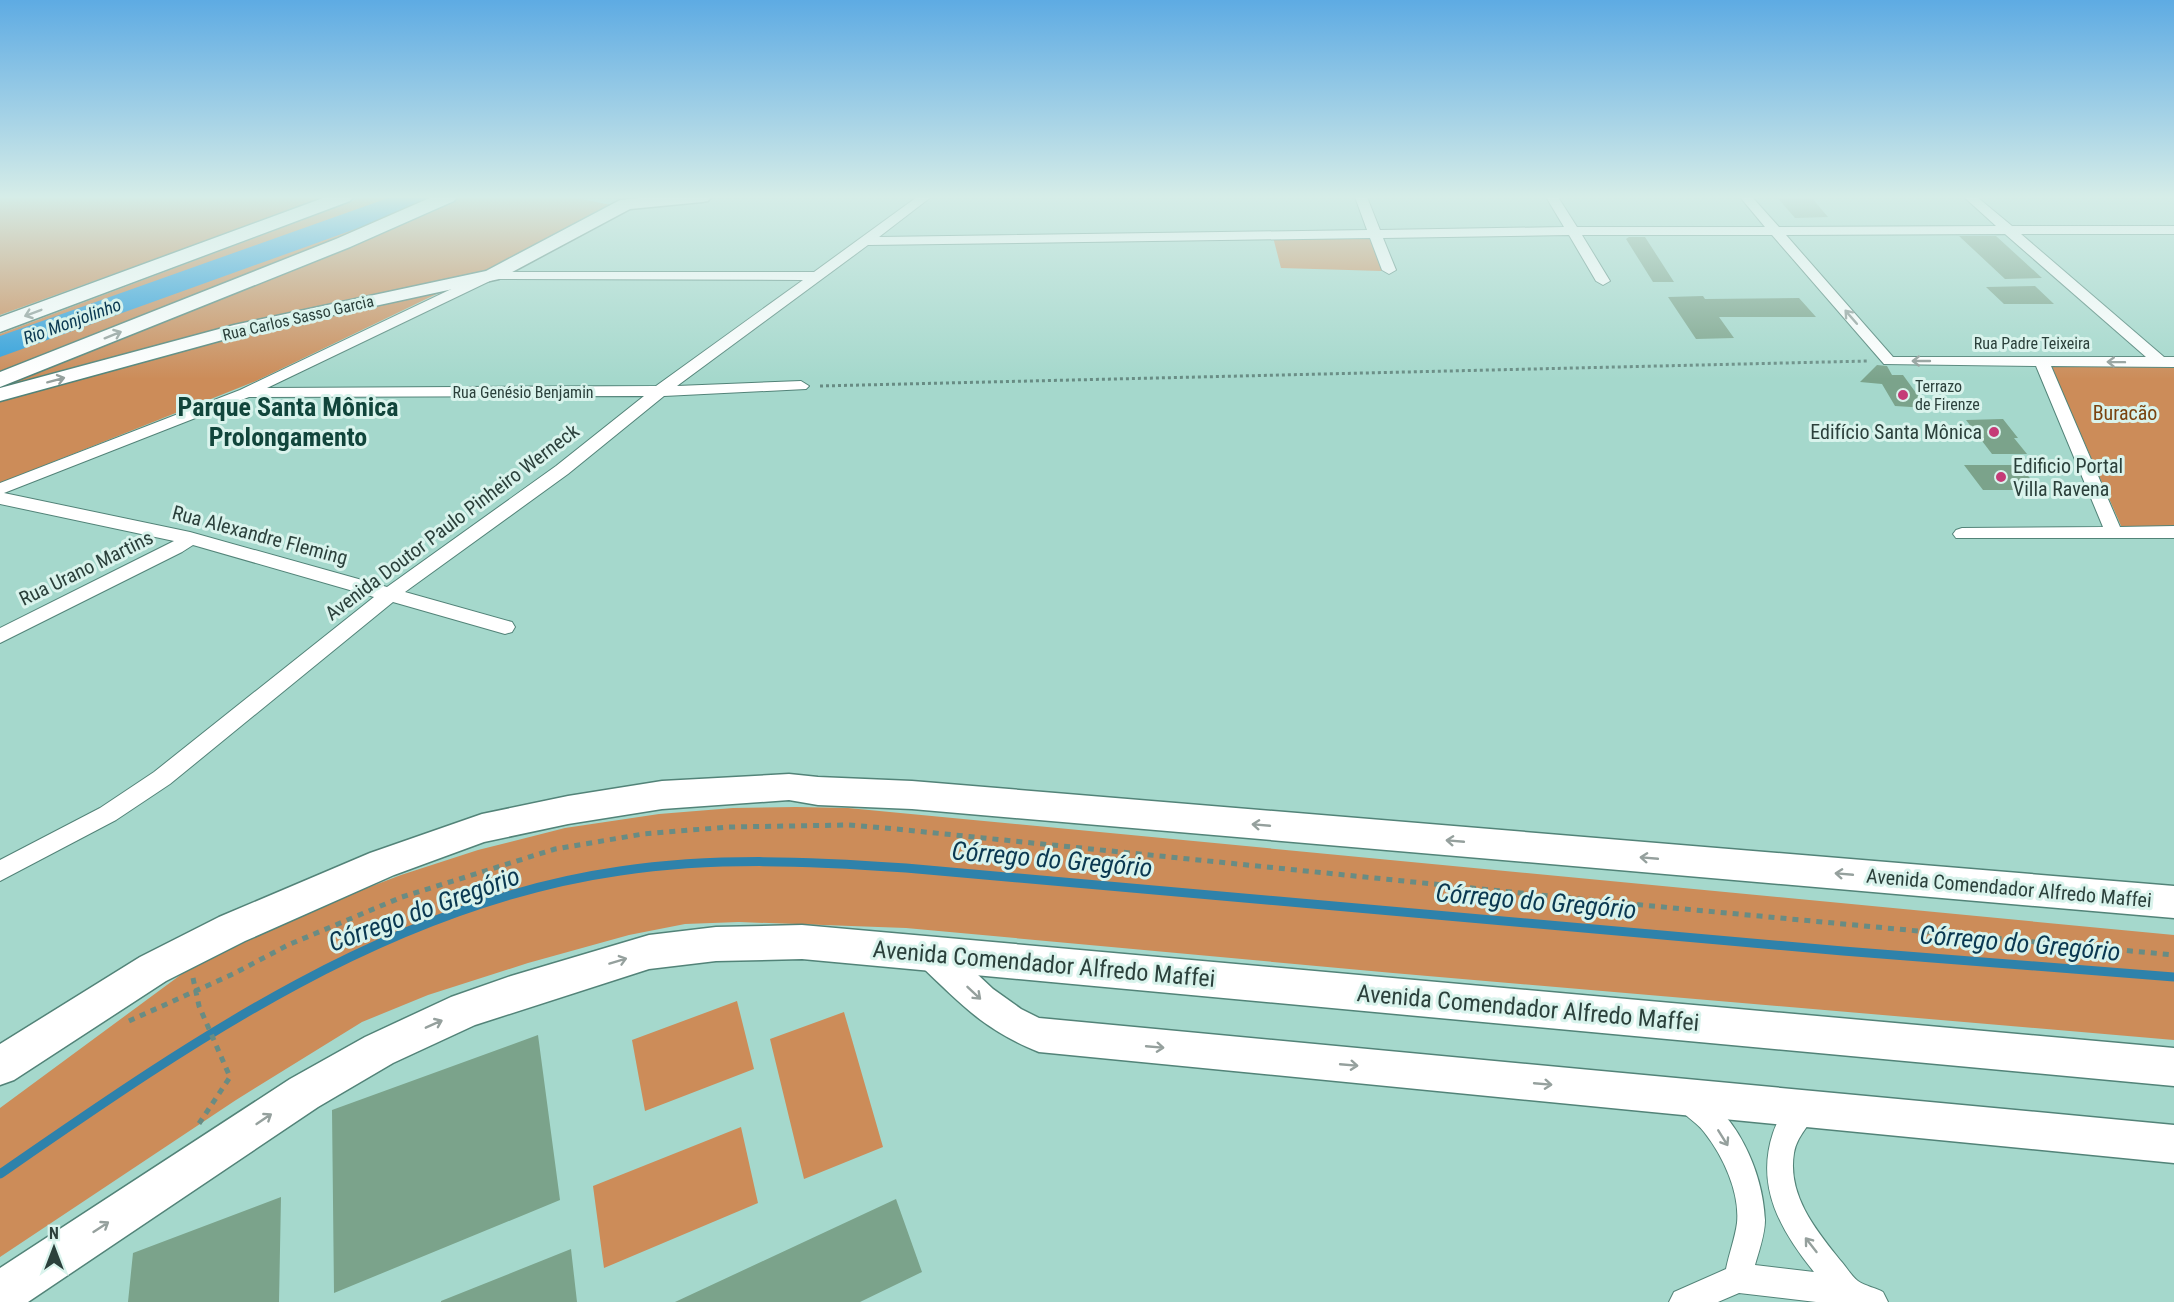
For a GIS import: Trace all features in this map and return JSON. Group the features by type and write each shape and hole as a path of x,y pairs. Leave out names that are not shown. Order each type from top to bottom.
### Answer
{"main road":[{"path":"0,325 180,258"},
{"path":"0,380 306,258"},
{"path":"492,275 524,258"},
{"name":"Rua Carlos Sasso Garcia","path":"0,395 234,331 492,275"},
{"name":"Avenida Comendador Alfredo Maffei","path":"0,1066 153,969 232,929 382,864 482,828 568,810 685,794 789,787 818,791 912,795 2174,902"},
{"name":"Avenida Comendador Alfredo Maffei","path":"0,1294 304,1093 379,1050 465,1010 511,994 649,952 716,944 802,942 2174,1067"},
{"path":"931,953 1002,1019 1039,1035 2174,1144"}],"street":[{"name":"Avenida Doutor Paulo Pinheiro Werneck","path":"0,871 108,814 162,778 390,594 562,470 660,391 841,258"},
{"path":"1384,258 1389,270"},
{"path":"1589,258 1603,281"},
{"path":"1801,258 1889,361"},
{"path":"2043,258 2167,362"},
{"path":"0,489 246,393 492,275"},
{"name":"Rua Carlos Sasso Garcia","path":"492,275 817,276"},
{"name":"Rua Padre Teixeira","path":"1889,361 2167,362"},
{"path":"2042,361 2114,533"},
{"name":"Rua Genésio Benjamin","path":"246,393 660,391 801,386"},
{"name":"Rua Alexandre Fleming","path":"0,498 190,538 505,627"},
{"path":"1962,534 2174,532"},
{"name":"Rua Urano Martins","path":"0,636 176,549 190,538"},
{"path":"1682,1097 1713,1121 1730,1148 1746,1182 1751,1222 1737,1278"},
{"path":"1804,1109 1788,1130 1780,1157 1780,1186 1796,1226 1860,1296"},
{"path":"1684,1302 1737,1278 1860,1296"}],"path":[{"path":"801,386 1889,361"},
{"path":"121,1025 233,974 288,945 402,897 555,849 643,834 774,826 849,825 896,829 1599,901 2174,955"},
{"path":"190,968 199,1006 230,1077"}],"green space":[{"path":"0,258 159,258 0,315"},
{"path":"202,258 291,258 0,374 0,334"},
{"path":"320,258 513,258 490,270 0,392 0,388"},
{"path":"1278,258 1377,258 1382,271 1281,268"},
{"path":"447,289 256,381 0,483 0,399 255,330"},
{"name":"Buracão","path":"2050,364 2174,365 2174,527 2122,528"},
{"path":"733,808 848,808 2174,935 2174,1040 1393,973 906,928 739,922 685,924 629,935 528,963 428,995 362,1022 236,1100 0,1257 0,1108 190,968 309,910 401,875 478,850 565,828 659,814"},
{"path":"737,1001 754,1069 645,1111 632,1040"},
{"path":"844,1012 883,1147 804,1179 770,1039"},
{"path":"741,1127 758,1203 604,1268 593,1186"}],"building":[{"path":"1638,258 1658,258 1674,282 1653,282"},
{"path":"1982,258 2020,258 2042,278 2005,279"},
{"path":"2035,286 2054,304 2004,304 1986,287"},
{"path":"1703,296 1705,299 1799,298 1816,317 1719,317 1734,338 1696,339 1668,297"},
{"name":"Terrazo de Firenze","path":"1877,365 1887,366 1892,375 1903,375 1927,408 1895,406 1882,384 1860,382"},
{"name":"Edifício Santa Mônica","path":"2003,419 2027,454 1992,454 1966,420"},
{"name":"Edificio Portal Villa Ravena","path":"1964,465 2018,465 2041,490 1983,490"},
{"path":"538,1035 560,1200 334,1293 332,1110"},
{"path":"281,1197 279,1302 128,1302 133,1253"},
{"path":"896,1199 922,1272 860,1302 675,1302"},
{"path":"571,1249 577,1302 441,1302 441,1301"}],"waterway":[{"name":"Rio Monjolinho","path":"0,347 249,258"},
{"name":"Córrego do Gregório","path":"0,1174 144,1076 218,1030 294,986 371,947 452,914 534,888 620,871 656,867 763,862 906,868 1843,951 2174,977"}],"place":[{"name":"Terrazo de Firenze","path":"1903,395"},
{"name":"Edifício Santa Mônica","path":"1994,432"},
{"name":"Edificio Portal Villa Ravena","path":"2001,477"}],"district":[{"name":"Parque Santa Mônica Prolongamento","path":"288,422"}]}
